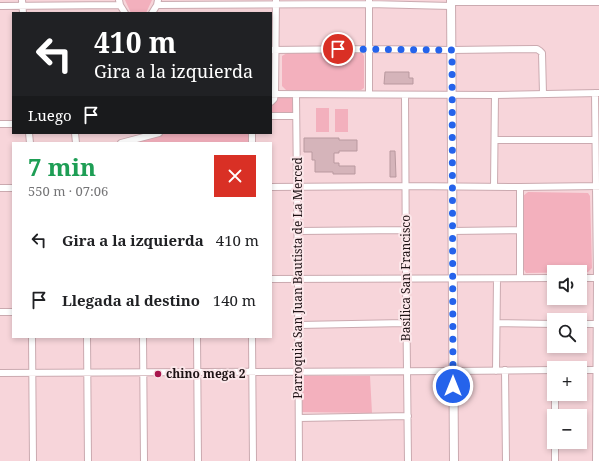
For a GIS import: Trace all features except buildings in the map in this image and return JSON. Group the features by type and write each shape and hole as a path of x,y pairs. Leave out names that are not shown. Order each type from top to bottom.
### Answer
{"main road":[{"path":"451,3 454,461"}],"street":[{"path":"0,6 22,3 120,2 125,12"},
{"path":"153,12 158,2 599,2"},
{"path":"276,2 273,50 273,94 495,95 597,93 595,140 598,278 596,461"},
{"path":"369,2 369,94"},
{"path":"273,50 537,49 542,53 543,94"},
{"name":"Parroquia San Juan Bautista de La Merced","path":"296,94 299,461"},
{"name":"Basílica San Francisco","path":"405,95 408,461"},
{"path":"494,187 495,95"},
{"path":"272,116 296,116"},
{"path":"0,124 12,124"},
{"path":"123,142 134,136 146,135"},
{"path":"495,140 595,140"},
{"path":"272,187 597,186"},
{"path":"520,187 520,278"},
{"path":"0,188 12,188"},
{"path":"298,231 406,230"},
{"path":"452,230 520,230"},
{"path":"496,371 497,278"},
{"path":"272,279 547,278"},
{"path":"587,278 598,278"},
{"path":"0,312 12,312"},
{"path":"298,324 406,323"},
{"path":"497,323 547,324"},
{"path":"587,324 597,324"},
{"path":"32,338 33,461"},
{"path":"87,338 88,461"},
{"path":"143,338 144,461"},
{"path":"197,338 198,461"},
{"path":"252,338 253,461"},
{"path":"505,370 506,461"},
{"path":"0,373 407,372 547,370"},
{"path":"587,370 598,370"},
{"path":"299,418 408,416"},
{"path":"555,449 555,461"}],"shaded area":[{"path":"125,0 152,0 146,12 131,12"},
{"path":"287,53 362,53 364,56 364,88 361,90 286,90 282,86 282,56"},
{"path":"272,94 296,95 296,116 272,116"},
{"path":"316,108 329,108 329,132 316,132"},
{"path":"335,109 348,109 348,132 335,132"},
{"path":"155,134 251,134 251,142 126,142"},
{"path":"528,192 588,193 590,196 592,268 588,272 587,265 547,265 547,273 526,273 523,268 523,196"},
{"path":"302,376 370,376 372,413 302,412"}],"place":[{"name":"chino mega 2","path":"158,374"}],"route":[{"path":"338,49 452,50 453,386"}]}
